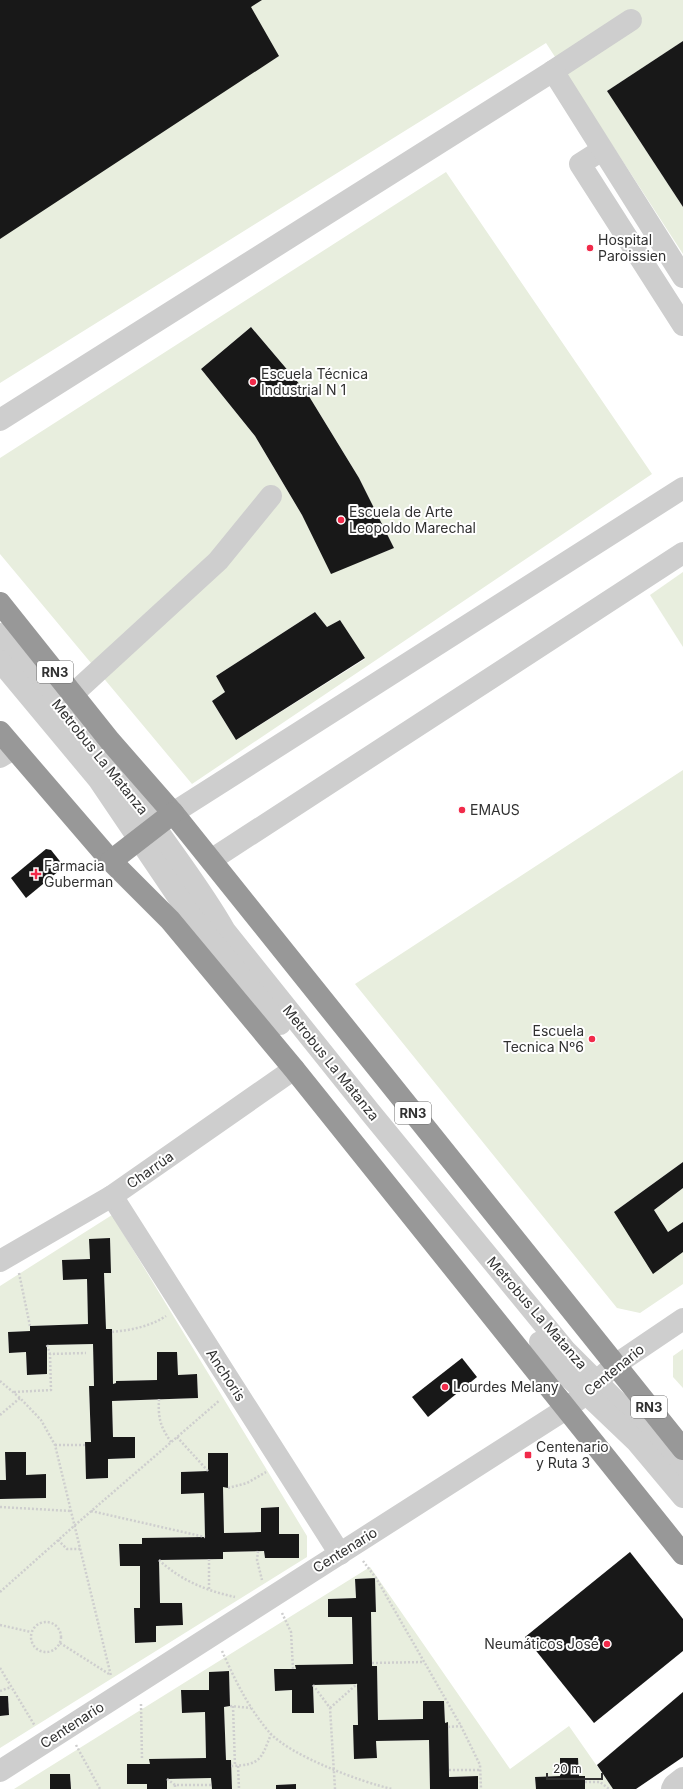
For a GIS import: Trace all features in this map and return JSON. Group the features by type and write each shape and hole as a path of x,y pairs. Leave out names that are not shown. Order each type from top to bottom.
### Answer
{"highway":[{"name":"RN3","path":"0,603 110,741 173,812 615,1366 683,1449"},
{"path":"0,732 7,753 170,920 294,1069 683,1554"},
{"path":"112,861 173,812"}],"street":[{"path":"0,420 553,71 631,20"},
{"path":"553,71 683,277"},
{"path":"602,150 580,164 683,325"},
{"path":"173,812 683,488"},
{"path":"73,694 218,561 271,496"},
{"path":"211,860 683,553"},
{"name":"Metrobus La Matanza","path":"0,634 136,799 147,834 191,916 570,1378 591,1387 646,1431 683,1476"},
{"name":"Metrobus La Matanza","path":"0,661 99,780 147,834"},
{"name":"Charrúa","path":"7,1256 112,1196 294,1069"},
{"name":"Anchoris","path":"112,1196 281,1462 346,1550"},
{"name":"Centenario","path":"0,1771 566,1408 615,1366 683,1319"},
{"name":"Metrobus La Matanza","path":"591,1387 683,1497"},
{"path":"672,1789 674,1785 683,1778"}],"path":[{"path":"7,1256 30,1326"},
{"path":"112,1332 130,1330 156,1322 181,1306"},
{"path":"14,1392 51,1390 50,1354 47,1345"},
{"path":"50,1354 86,1353"},
{"path":"0,1381 14,1392 41,1420 55,1445 110,1674 120,1694"},
{"path":"0,1592 91,1510 234,1388"},
{"path":"0,1415 20,1398"},
{"path":"159,1399 158,1416 161,1426 171,1442"},
{"path":"177,1437 208,1471"},
{"path":"55,1445 85,1445"},
{"path":"228,1488 258,1477 281,1462"},
{"path":"0,1507 71,1511"},
{"path":"91,1510 205,1537"},
{"path":"58,1540 67,1549 80,1549"},
{"path":"346,1550 376,1578 425,1662 461,1726 480,1765 481,1789"},
{"path":"208,1559 209,1590"},
{"path":"160,1560 169,1570 186,1581 209,1590 263,1603"},
{"path":"41,1622 51,1622 58,1628 60,1633 60,1643 53,1650 43,1652 38,1650 31,1642 31,1632 33,1628 41,1622"},
{"path":"0,1626 31,1632"},
{"path":"215,1634 236,1682 252,1708 271,1734 288,1747 335,1770 392,1789"},
{"path":"60,1643 110,1674"},
{"path":"372,1663 425,1662"},
{"path":"0,1668 45,1743"},
{"path":"141,1681 142,1760"},
{"path":"330,1708 357,1684"},
{"path":"313,1685 330,1708 335,1789"},
{"path":"0,1691 11,1687"},
{"path":"252,1708 232,1706 233,1766 250,1765 260,1758 271,1734"},
{"path":"448,1727 461,1726"},
{"path":"66,1729 100,1789"},
{"path":"238,1766 239,1789"},
{"path":"449,1770 480,1770"},
{"path":"166,1779 175,1785 211,1785"},
{"path":"585,1782 600,1782 609,1789"}],"green space":[{"path":"0,0 683,0 683,41 607,91 683,207 683,254 546,43 0,383"},
{"path":"446,172 652,474 192,784 0,554 0,458","holes":["251,327 307,393 359,478 394,548 331,573 302,515 255,436 201,369","315,612 327,627 340,620 365,659 236,740 212,701 225,692 216,676"]},
{"path":"683,572 683,647 650,595"},
{"name":"Escuela Tecnica Nº6","path":"683,770 683,1162 614,1212 683,1252 683,1284 640,1313 617,1308 355,984"},
{"path":"683,1188 683,1222 668,1232 654,1210"},
{"path":"112,1215 307,1536 307,1557 0,1748 0,1716 9,1715 8,1696 0,1696 0,1499 46,1498 46,1475 26,1475 26,1452 5,1452 6,1480 0,1480 0,1286","holes":["90,1239 111,1273 104,1273 106,1329 112,1329 113,1384 116,1383 116,1381 157,1380 157,1352 177,1352 178,1375 197,1374 198,1398 112,1401 113,1437 135,1437 135,1458 108,1459 108,1478 87,1479 85,1442 91,1442 89,1387 94,1386 93,1344 47,1345 47,1374 27,1375 26,1352 9,1353 8,1332 30,1331 30,1326 88,1324 87,1279 63,1280 62,1260 90,1259","208,1453 228,1453 228,1487 223,1487 224,1533 261,1532 261,1508 278,1507 279,1534 299,1534 299,1557 265,1558 264,1551 223,1552 223,1559 159,1560 160,1603 182,1603 183,1625 156,1626 156,1642 135,1643 134,1608 140,1608 140,1566 120,1566 119,1544 142,1544 142,1538 205,1537 204,1493 181,1494 181,1472 208,1471"]},
{"path":"683,1349 683,1388 673,1377 673,1356"},
{"path":"370,1567 510,1769 569,1726 613,1789 585,1789 584,1776 579,1776 578,1758 560,1759 560,1776 535,1777 536,1789 478,1789 477,1776 449,1777 448,1723 445,1723 444,1701 423,1702 423,1719 378,1720 377,1666 372,1666 371,1612 376,1612 375,1578 355,1579 356,1598 328,1599 328,1617 352,1617 353,1664 296,1665 296,1669 274,1669 275,1691 292,1690 293,1713 314,1713 313,1685 357,1684 358,1725 354,1725 354,1759 377,1758 376,1741 429,1740 430,1789 296,1789 295,1784 276,1785 276,1789 232,1789 231,1760 226,1760 224,1707 230,1706 229,1671 209,1672 209,1690 181,1691 182,1713 205,1712 206,1758 150,1759 150,1764 127,1764 128,1784 147,1784 147,1789 71,1789 70,1774 50,1774 50,1789 14,1789"},
{"path":"211,1778 212,1789 167,1789 167,1779"}],"building":[{"path":"0,0 262,0 251,7 279,56 0,239"},
{"path":"683,41 683,207 607,91"},
{"path":"251,327 307,393 359,478 394,548 331,574 302,515 255,436 201,369"},
{"path":"315,612 327,627 340,620 365,658 236,740 212,701 225,692 216,676"},
{"name":"Farmacia Guberman","path":"46,849 51,850 63,865 60,870 26,898 11,878"},
{"path":"683,1162 683,1188 654,1210 668,1232 683,1222 683,1252 653,1274 614,1212"},
{"path":"110,1238 111,1273 104,1273 106,1329 112,1329 113,1384 116,1383 116,1381 157,1380 157,1352 177,1352 178,1375 197,1374 198,1398 112,1401 113,1437 135,1437 135,1458 108,1459 108,1478 86,1479 85,1442 91,1442 89,1386 94,1386 93,1344 47,1345 47,1374 27,1375 26,1352 9,1353 8,1332 30,1331 30,1326 88,1324 87,1279 63,1280 62,1260 90,1259 89,1239"},
{"name":"Lourdes Melany","path":"462,1358 477,1377 428,1417 412,1397"},
{"path":"5,1452 26,1452 26,1475 46,1474 46,1498 0,1499 0,1480 6,1480"},
{"path":"208,1453 228,1453 228,1488 223,1487 224,1533 261,1532 261,1508 279,1507 279,1534 299,1534 299,1558 265,1558 264,1551 223,1552 223,1559 159,1560 160,1603 182,1603 183,1625 156,1626 156,1642 135,1643 134,1608 140,1608 140,1566 120,1566 119,1544 142,1544 142,1538 205,1537 204,1493 181,1494 181,1472 208,1471"},
{"name":"Neumáticos José","path":"630,1552 683,1619 683,1651 594,1723 525,1637"},
{"path":"375,1578 376,1612 371,1612 372,1666 377,1666 378,1720 423,1719 423,1701 444,1701 445,1723 448,1722 449,1777 478,1776 478,1789 430,1789 429,1740 376,1741 377,1758 354,1759 353,1725 358,1725 357,1684 313,1685 314,1713 292,1713 292,1690 275,1691 274,1669 296,1669 295,1665 353,1664 352,1617 328,1617 328,1599 356,1598 355,1579"},
{"path":"229,1671 230,1706 224,1707 226,1760 231,1760 232,1789 212,1789 211,1778 167,1779 167,1789 147,1789 147,1784 127,1784 127,1764 150,1764 149,1759 206,1758 205,1712 182,1713 181,1690 209,1690 209,1672"},
{"path":"683,1692 683,1757 636,1789 613,1789 597,1765"},
{"path":"0,1696 8,1696 9,1715 0,1716"},
{"path":"560,1758 578,1758 579,1776 585,1776 585,1789 536,1789 535,1777 560,1776"},
{"path":"50,1774 70,1774 71,1789 50,1789"},
{"path":"296,1784 296,1789 276,1789 276,1785"}],"place":[{"name":"Hospital Paroissien","path":"590,248"},
{"name":"Escuela Técnica Industrial N 1","path":"253,382"},
{"name":"Escuela de Arte Leopoldo Marechal","path":"341,520"},
{"name":"EMAUS","path":"462,810"},
{"name":"Farmacia Guberman","path":"36,874"},
{"name":"Escuela Tecnica Nº6","path":"592,1039"},
{"name":"Lourdes Melany","path":"445,1387"},
{"name":"Centenario y Ruta 3","path":"528,1455"},
{"name":"Neumáticos José","path":"607,1644"}]}
